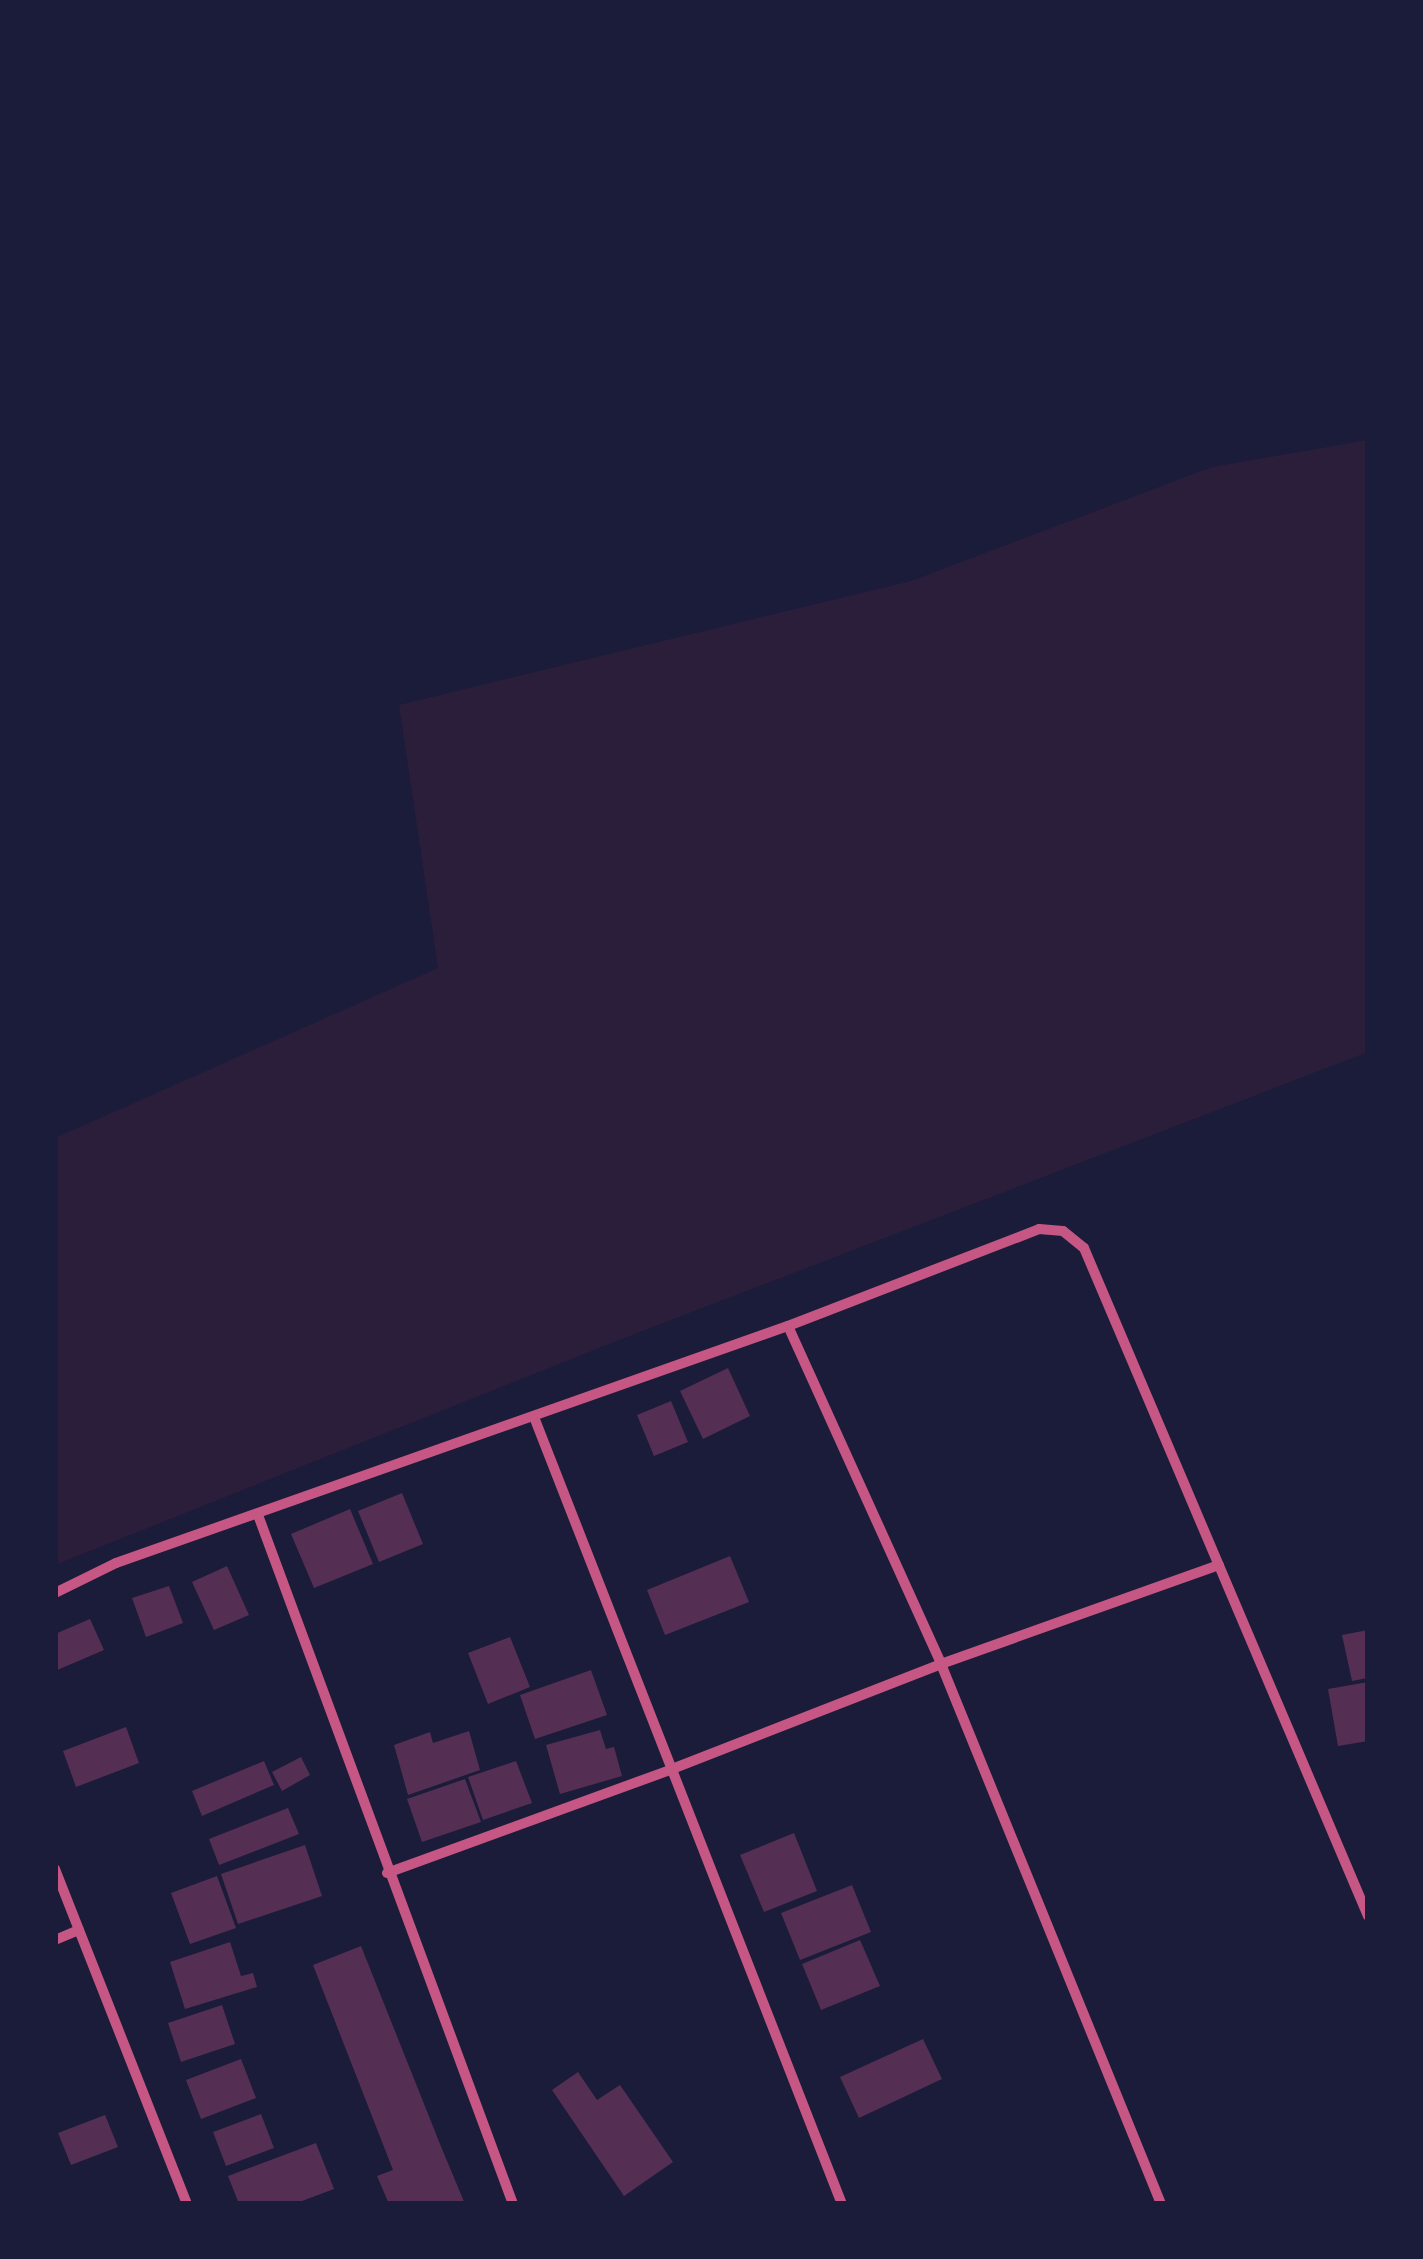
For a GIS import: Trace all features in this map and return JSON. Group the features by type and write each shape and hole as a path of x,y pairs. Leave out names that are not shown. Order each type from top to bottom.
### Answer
{"street":[{"path":"55,1593 116,1564 788,1326 1039,1229 1063,1231 1084,1248 1368,1916"},
{"path":"788,1326 940,1664 1161,2204"},
{"path":"534,1417 842,2204"},
{"path":"258,1514 513,2204"},
{"path":"388,1873 672,1770 940,1664 1219,1565"},
{"path":"55,1869 187,2204"},
{"path":"55,1940 79,1930"}],"shaded area":[{"path":"1368,440 1368,1052 609,1344 55,1565 55,1138 438,968 399,705 911,581 1212,467"}],"building":[{"path":"728,1368 750,1416 703,1439 680,1391"},
{"path":"671,1401 688,1442 654,1456 637,1415"},
{"path":"402,1493 423,1544 379,1562 358,1511"},
{"path":"350,1509 373,1564 314,1588 291,1534"},
{"path":"730,1556 749,1602 665,1635 647,1590"},
{"path":"227,1566 249,1615 214,1630 192,1582"},
{"path":"169,1586 183,1623 146,1637 132,1598"},
{"path":"90,1619 104,1650 55,1671 55,1634"},
{"path":"1368,1630 1368,1678 1352,1681 1342,1635"},
{"path":"510,1637 530,1687 488,1704 468,1653"},
{"path":"591,1670 607,1715 535,1739 520,1695"},
{"path":"1368,1682 1368,1741 1338,1746 1328,1689"},
{"path":"126,1727 139,1763 76,1787 63,1751"},
{"path":"600,1730 606,1749 614,1747 622,1776 560,1794 546,1745"},
{"path":"469,1731 480,1770 408,1795 394,1745 430,1732 433,1743"},
{"path":"301,1757 310,1775 282,1791 272,1772"},
{"path":"264,1761 274,1785 202,1816 192,1791"},
{"path":"516,1761 532,1803 483,1820 468,1777"},
{"path":"465,1779 481,1822 422,1842 407,1799"},
{"path":"288,1808 299,1834 219,1865 209,1839"},
{"path":"794,1833 817,1891 764,1912 740,1855"},
{"path":"305,1845 322,1896 238,1924 221,1874"},
{"path":"217,1876 236,1928 190,1944 171,1893"},
{"path":"852,1885 871,1932 800,1960 781,1913"},
{"path":"860,1940 880,1986 821,2010 802,1964"},
{"path":"230,1942 241,1976 253,1973 257,1987 185,2009 170,1962"},
{"path":"361,1946 465,2204 389,2204 377,2176 393,2170 313,1965"},
{"path":"222,2005 235,2044 181,2062 168,2023"},
{"path":"923,2039 942,2079 859,2118 840,2077"},
{"path":"241,2059 256,2098 201,2119 186,2080"},
{"path":"578,2072 597,2100 620,2085 673,2162 624,2196 552,2090"},
{"path":"261,2114 274,2148 226,2166 213,2132"},
{"path":"105,2115 118,2147 71,2165 58,2133"},
{"path":"316,2143 334,2189 294,2204 239,2204 228,2176"}]}
